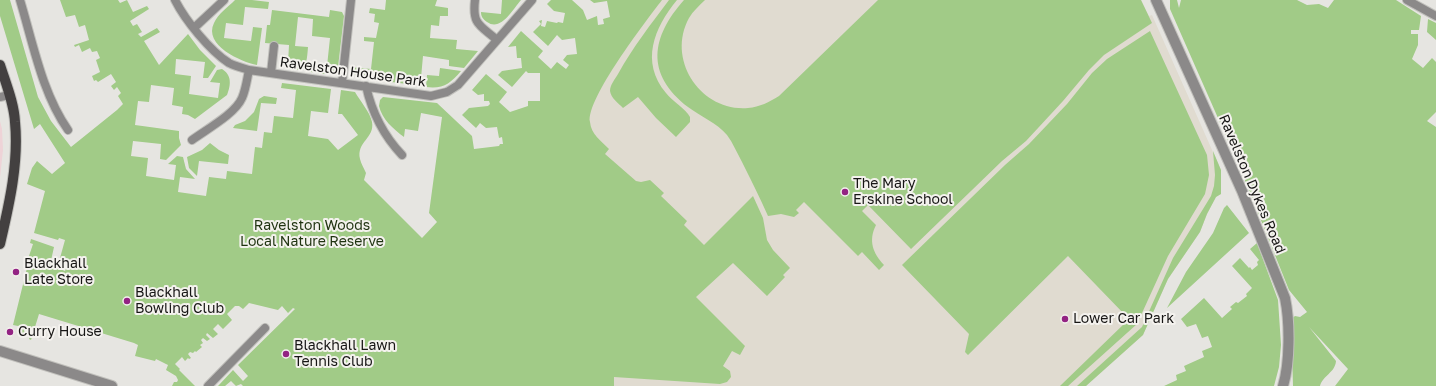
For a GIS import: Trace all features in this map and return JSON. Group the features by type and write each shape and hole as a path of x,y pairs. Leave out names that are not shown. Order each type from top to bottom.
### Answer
{"main road":[{"path":"0,66 5,96 15,121 16,155 0,244"}],"street":[{"path":"20,0 48,95 59,118 68,130"},
{"name":"Ravelston House Park","path":"174,0 194,28 221,57 230,63 249,70 431,96 441,94 458,85 532,0"},
{"path":"194,28 224,0"},
{"path":"342,83 351,0"},
{"path":"475,0 474,14 476,22 497,40"},
{"name":"Ravelston Dykes Road","path":"1156,0 1242,191 1285,298 1288,342 1287,367 1283,386"},
{"path":"1407,0 1436,16"},
{"path":"271,73 274,46"},
{"path":"192,140 233,111 243,96 249,70"},
{"path":"366,86 374,114 379,124 386,136 402,155"},
{"path":"208,386 265,328"},
{"path":"0,351 112,386"}],"shaded area":[{"name":"The Mary Erskine School","path":"633,0 1141,0 1149,16 1152,15 1221,170 1221,194 1216,197 1200,232 1168,279 1143,335 1086,386 614,386 613,377 428,237"},
{"path":"0,121 3,150 0,178"}],"green space":[{"name":"Ravelston Woods Local Nature Reserve","path":"0,0 10,0 38,97 51,121 71,147 123,104 118,96 121,93 117,87 114,90 111,86 116,82 111,74 98,82 96,80 94,81 92,76 100,72 96,60 100,58 97,51 92,52 90,48 82,52 79,45 75,47 74,45 89,40 85,25 79,27 75,15 66,17 60,0 118,0 120,3 127,0 133,12 147,6 149,9 130,21 133,26 137,24 142,32 138,34 141,37 157,28 160,32 144,41 159,65 188,34 200,50 216,66 208,78 203,78 205,62 176,59 175,74 191,76 189,94 218,98 220,83 210,82 217,70 222,69 228,74 230,80 227,95 195,119 188,115 182,114 183,107 172,105 174,88 151,85 149,102 138,101 135,125 179,131 181,145 166,160 160,159 161,144 133,141 131,156 148,158 146,176 174,180 176,165 168,164 177,156 183,157 186,169 195,179 180,177 178,192 206,196 209,177 226,179 227,171 252,174 255,147 262,148 264,132 272,133 274,116 293,118 296,90 281,88 282,83 331,89 328,113 311,111 308,136 328,139 338,150 358,135 342,114 338,114 341,90 355,92 367,110 372,122 371,132 359,153 360,161 366,173 364,180 422,238 437,222 429,213 442,117 421,113 418,131 405,129 404,137 392,127 380,111 380,100 383,97 437,103 472,136 474,149 499,146 500,144 503,144 502,137 499,138 497,127 486,128 480,123 476,128 462,115 469,108 488,106 490,104 489,101 484,101 484,94 478,95 472,90 486,74 507,92 499,102 510,112 528,106 528,101 540,101 540,73 528,73 526,71 512,87 498,75 502,71 522,68 521,58 517,58 516,46 508,47 521,31 543,51 538,57 551,69 557,62 566,69 569,65 563,60 567,55 577,54 575,38 562,40 557,35 548,46 533,32 541,24 539,21 542,20 541,26 545,27 547,21 563,23 565,13 554,11 547,4 551,0 572,0 583,10 587,20 597,16 598,25 604,24 603,19 610,17 607,1 594,3 590,0 662,0 618,60 597,96 591,111 590,122 592,130 609,149 605,154 636,181 641,182 650,180 664,193 661,196 687,221 684,225 704,245 753,196 763,218 767,240 773,250 790,268 783,275 785,277 767,296 733,263 696,297 745,346 740,355 732,351 723,366 730,371 731,377 727,382 720,384 614,377 614,386 243,386 241,384 236,386 231,381 225,386 218,386 233,370 243,381 248,376 238,365 295,309 293,308 288,313 282,306 278,310 249,303 243,309 239,306 235,306 227,314 232,320 223,329 218,324 213,329 218,334 213,338 207,333 206,335 210,339 207,341 203,338 201,340 203,343 200,345 202,347 196,352 190,352 188,354 191,358 188,358 185,361 182,357 175,364 195,386 172,386 174,382 177,382 178,380 176,376 166,370 168,365 156,359 155,361 135,356 138,345 134,343 39,314 31,340 29,339 31,331 27,330 24,338 20,336 23,327 13,325 27,268 32,269 34,259 25,257 29,256 33,244 30,243 31,239 54,247 50,265 65,271 69,261 60,258 65,240 59,238 58,240 34,233 45,191 27,184 32,168 37,161 52,174 65,163 40,124 34,129 0,16"},
{"path":"235,0 269,2 268,9 245,7 243,25 226,23 224,38 251,41 253,27 262,28 257,65 242,60 225,51 214,38 212,31 214,23"},
{"path":"386,0 437,0 435,6 448,8 448,16 440,16 439,26 431,25 430,38 457,40 456,49 478,51 464,68 449,66 449,60 423,56 421,78 416,77 415,85 360,78 354,74 350,67 371,69 374,42 364,41 364,37 376,38 379,23 374,22 375,14 369,13 370,8 385,10"},
{"path":"502,0 521,0 502,22 492,24 482,18 481,12 501,14"},
{"path":"669,0 677,0 662,22 653,45 652,57 658,81 666,93 690,117 690,122 676,137 656,118 638,97 623,108 613,98 610,91 613,82 630,54"},
{"path":"684,0 705,0 689,18 683,34 682,50 685,66 692,80 703,92 716,102 731,107 748,108 764,104 779,96 878,0 1141,0 1152,23 1104,55 1026,141 1002,161 911,249 868,205 862,211 876,225 872,236 872,242 877,256 884,265 879,270 862,252 858,256 804,202 796,210 799,213 794,217 781,214 768,216 727,135 713,123 688,107 674,94 665,82 659,68 659,41 673,14"},
{"path":"1170,0 1177,0 1179,8 1181,0 1297,0 1307,5 1319,4 1328,8 1334,0 1396,0 1421,16 1419,30 1411,30 1411,34 1418,34 1418,45 1412,59 1423,68 1432,58 1436,62 1436,112 1427,121 1436,127 1436,386 1335,386 1348,369 1309,327 1336,361 1335,365 1320,386 1293,386 1291,319 1295,316 1300,317 1307,312 1289,290 1240,168 1170,9"},
{"path":"272,10 329,17 330,10 342,12 344,16 338,67 336,70 330,74 311,72 312,65 327,66 330,38 312,36 313,19 298,17 295,46 308,47 307,57 303,68 295,70 289,67 289,45 265,43 267,25 270,25"},
{"path":"1428,19 1436,23 1436,40 1427,32"},
{"path":"1150,31 1207,155 1209,175 1205,194 1168,256 1137,324 1068,386 1060,386 1126,322 1126,316 1068,256 968,355 965,352 969,334 902,265 1005,165 1029,144 1067,104 1092,73 1107,59"},
{"path":"440,68 461,71 446,85 426,87 427,75 439,76"},
{"path":"264,96 277,98 276,104 261,103 257,131 233,128 235,125 245,121 254,112 259,99"},
{"path":"210,143 229,155 228,164 199,161 197,176 189,168 187,157 202,150"},
{"path":"1213,151 1221,170 1221,194 1216,197 1200,232 1168,279 1143,335 1086,386 1077,386 1142,327 1173,258 1211,196 1215,175"},
{"path":"1227,205 1249,233 1167,308 1186,272 1213,233 1224,208"},
{"path":"1257,243 1278,300 1281,345 1279,367 1274,386 1164,386 1177,380 1176,375 1186,371 1184,366 1204,357 1202,351 1212,347 1208,336 1202,338 1196,324 1187,327 1181,319 1204,298 1222,318 1232,309 1230,307 1247,296 1246,294 1252,288 1232,266 1240,258 1252,270 1258,265 1257,262 1259,260 1250,249"}],"place":[{"name":"The Mary Erskine School","path":"845,192"},
{"name":"Blackhall Late Store","path":"16,272"},
{"name":"Blackhall Bowling Club","path":"127,301"},
{"name":"Lower Car Park","path":"1065,319"},
{"name":"Curry House","path":"10,332"},
{"name":"Blackhall Lawn Tennis Club","path":"286,354"}]}
